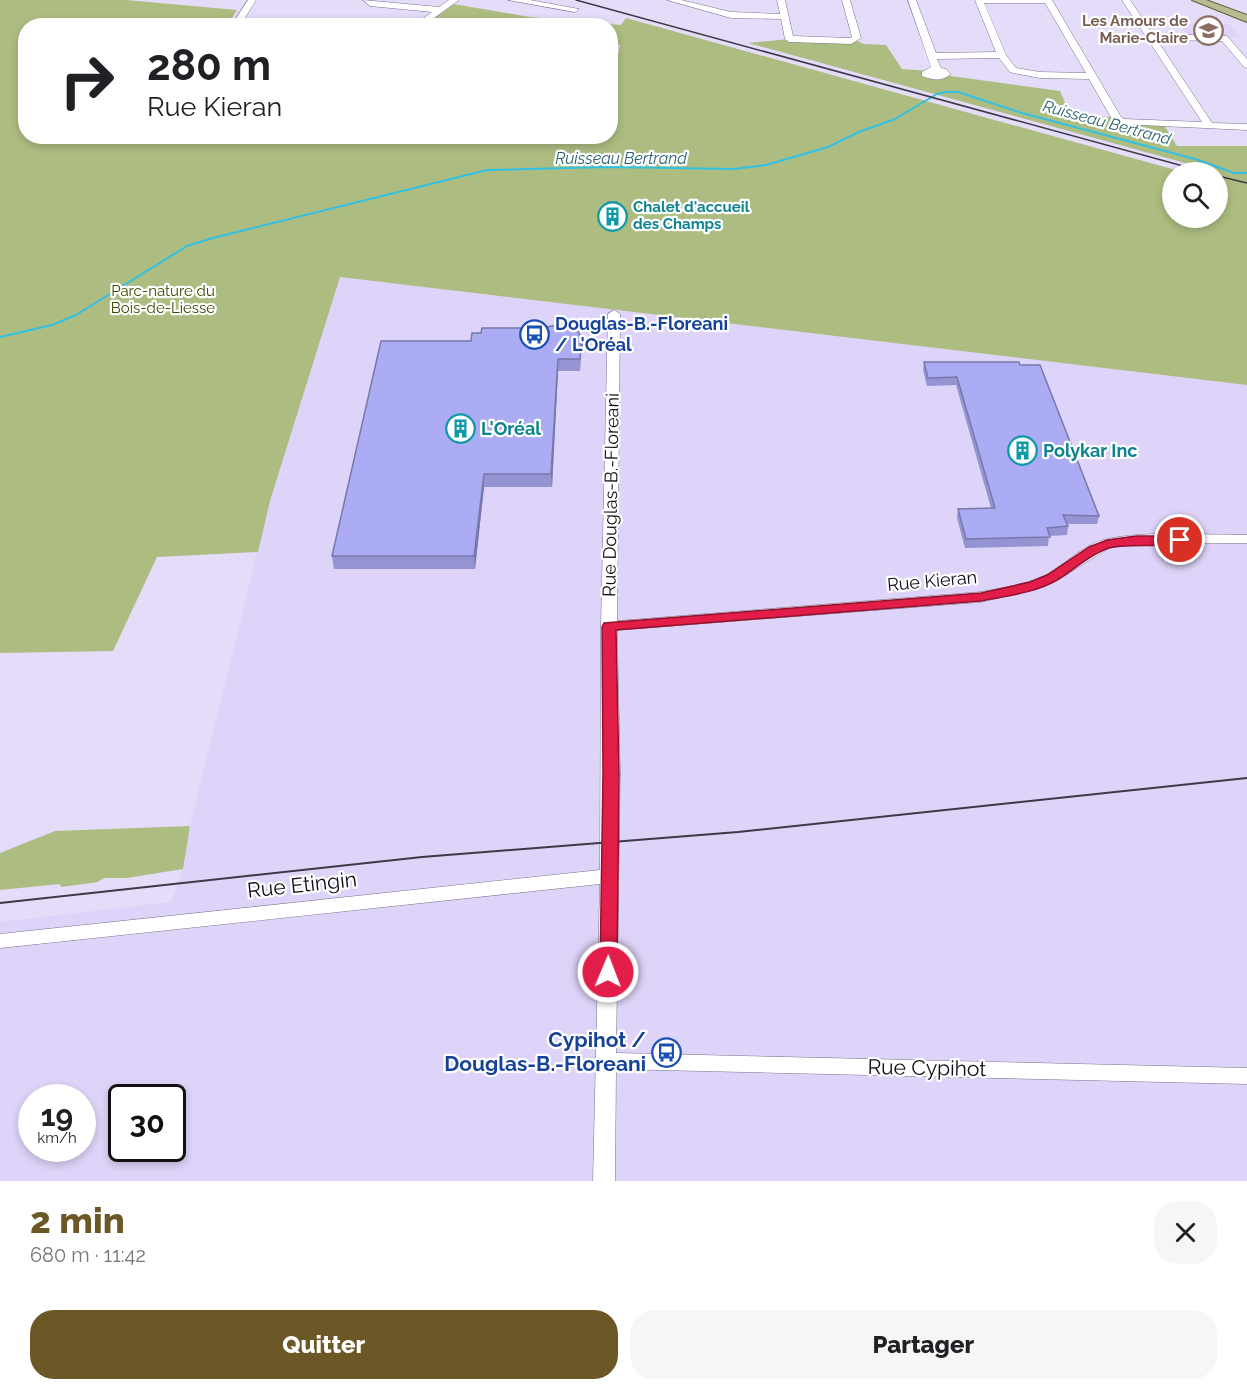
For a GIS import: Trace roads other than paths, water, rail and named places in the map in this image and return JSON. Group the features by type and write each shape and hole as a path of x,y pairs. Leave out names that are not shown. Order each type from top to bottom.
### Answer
{"main road":[{"path":"1197,0 1247,19"}],"street":[{"path":"240,18 252,0"},
{"path":"367,0 370,3 440,10"},
{"path":"428,18 455,0"},
{"path":"512,0 575,9"},
{"path":"671,0 743,17 784,17"},
{"path":"781,0 789,39 855,40 857,38 846,0"},
{"path":"912,0 937,70"},
{"path":"1093,76 1040,75 1021,72 1009,66 1002,55 980,0 1048,0 1093,76 1117,119 1122,122 1247,127"},
{"path":"1125,0 1209,126"},
{"path":"707,10 717,1"},
{"path":"1150,37 1224,38 1247,65"},
{"path":"933,56 1002,55"},
{"name":"Rue Douglas-B.-Floreani","path":"604,1181 610,876 609,627 614,314"},
{"name":"Rue Kieran","path":"609,627 981,597 1034,585 1051,578 1094,549 1114,542 1247,539"},
{"name":"Rue Etingin","path":"0,941 610,876"},
{"name":"Rue Cypihot","path":"607,1061 1247,1076"}],"waterway":[{"name":"Ruisseau Bertrand","path":"0,337 52,325 76,315 187,246 213,238 487,170 608,167 734,169 766,165 828,147 859,132 895,119 937,94 946,92 958,92 1022,113 1195,159 1234,173 1247,173"}],"tram line":[{"path":"576,0 1168,162"},
{"path":"1228,178 1247,183"},
{"path":"0,903 422,857 738,832 1247,778"}],"place":[{"name":"Les Amours de Marie-Claire","path":"1209,30"},
{"name":"Chalet d'accueil des Champs","path":"612,216"},
{"name":"Douglas-B.-Floreani / L'Oréal","path":"534,334"},
{"name":"L'Oréal","path":"460,429"},
{"name":"Polykar Inc","path":"1022,451"},
{"name":"Cypihot / Douglas-B.-Floreani","path":"667,1052"}],"park label":[{"name":"Parc-nature du Bois-de-Liesse","path":"163,300"}]}
